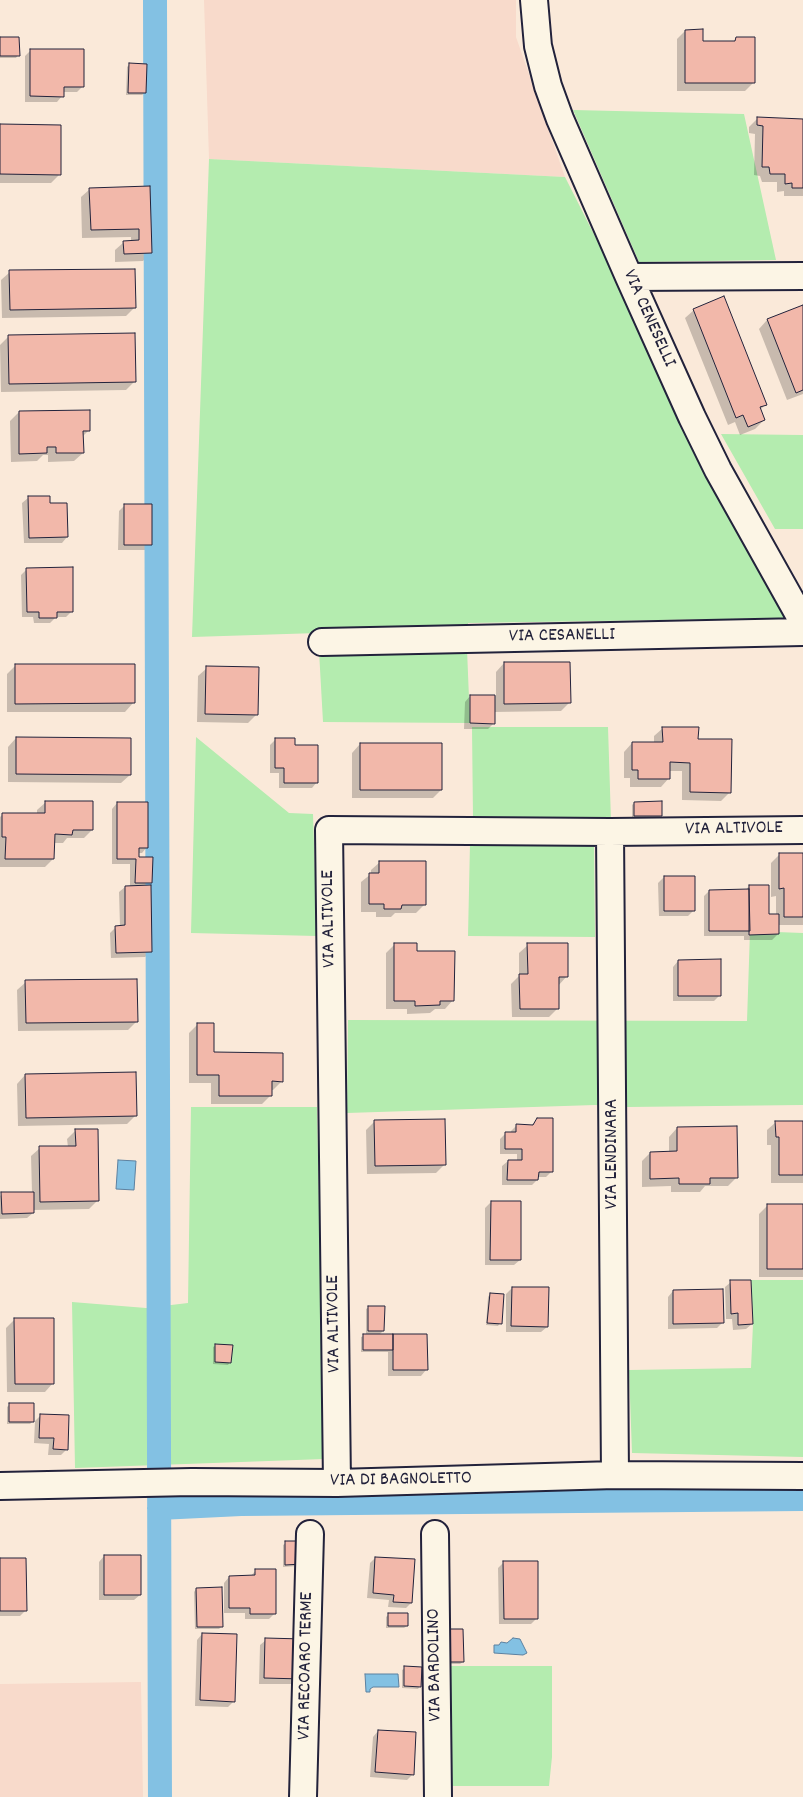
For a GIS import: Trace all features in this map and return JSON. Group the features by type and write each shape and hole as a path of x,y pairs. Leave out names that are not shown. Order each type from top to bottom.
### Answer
{"street":[{"name":"VIA CENESELLI","path":"534,0 537,40 548,86 560,119 679,390 715,462 803,622"},
{"path":"629,278 803,276"},
{"name":"VIA CESANELLI","path":"322,642 803,632"},
{"name":"VIA ALTIVOLE","path":"336,1483 329,830 610,832 803,830"},
{"name":"VIA LENDINARA","path":"610,832 616,1476"},
{"name":"VIA DI BAGNOLETTO","path":"0,1486 192,1482 336,1483 616,1476 803,1476"},
{"name":"VIA RECOARO TERME","path":"304,1797 310,1534"},
{"name":"VIA BARDOLINO","path":"435,1534 438,1797"}],"shaded area":[{"path":"204,0 516,0 516,37 565,177 209,159"},
{"path":"141,1682 143,1797 0,1797 0,1684"}],"green space":[{"path":"573,110 744,114 776,260 639,262"},
{"path":"209,159 565,177 788,618 468,623 467,649 470,723 323,722 318,633 192,637"},
{"path":"721,434 803,435 803,529 775,529"},
{"path":"472,727 608,727 611,821 473,819"},
{"path":"196,737 289,813 313,814 317,936 191,933"},
{"path":"594,842 595,937 468,936 470,843"},
{"path":"750,931 803,933 803,1105 628,1107 595,1105 347,1113 348,1020 747,1021"},
{"path":"191,1107 317,1107 324,1459 75,1468 72,1302 146,1308 188,1303"},
{"path":"751,1280 803,1280 803,1457 632,1453 629,1370 751,1368 753,1324"},
{"path":"445,1666 552,1666 552,1757 549,1786 444,1786"}],"water":[{"path":"118,1160 136,1161 134,1190 116,1189"},
{"path":"513,1638 520,1639 527,1653 523,1655 494,1653 494,1645 499,1645 501,1642 507,1643"},
{"path":"365,1674 398,1674 399,1687 373,1687 370,1689 370,1692 366,1692"}],"building":[{"path":"703,29 703,41 735,41 736,37 755,37 755,83 685,83 685,30"},
{"path":"0,37 19,37 20,56 0,56"},
{"path":"30,49 84,49 84,87 64,87 64,97 30,96"},
{"path":"129,63 147,64 146,93 128,93"},
{"path":"757,117 803,119 803,188 792,188 792,183 785,184 785,174 770,174 769,167 762,167 763,126 757,125"},
{"path":"0,124 61,125 61,175 0,174"},
{"path":"150,186 152,253 124,254 123,241 139,240 139,229 91,230 89,188"},
{"path":"135,269 136,308 10,310 9,270"},
{"path":"724,296 767,405 760,407 765,420 748,427 743,415 736,418 693,309"},
{"path":"803,305 803,390 796,393 767,319"},
{"path":"135,333 136,382 9,384 8,335"},
{"path":"90,410 90,431 83,431 84,453 56,453 56,447 47,447 47,453 19,454 19,411"},
{"path":"28,496 50,496 50,503 67,503 68,537 29,538"},
{"path":"124,504 152,504 152,545 124,545"},
{"path":"73,567 73,612 57,612 57,618 39,618 39,612 27,612 26,568"},
{"path":"504,662 570,662 571,703 504,704"},
{"path":"15,664 135,664 135,703 15,704"},
{"path":"206,666 259,667 258,715 205,714"},
{"path":"470,695 495,695 495,724 470,723"},
{"path":"662,727 699,727 698,739 732,739 731,793 690,792 690,763 670,762 670,779 638,779 638,770 632,770 632,742 663,742"},
{"path":"16,737 131,738 131,775 16,774"},
{"path":"275,738 295,738 295,745 318,745 318,783 284,783 284,768 275,768"},
{"path":"360,743 442,743 442,790 360,790"},
{"path":"45,801 93,801 93,830 73,830 72,835 55,834 54,859 5,859 6,837 2,837 2,813 45,813"},
{"path":"662,801 662,816 634,816 634,802"},
{"path":"117,802 148,802 148,848 139,848 139,857 153,857 152,883 135,883 136,859 117,859"},
{"path":"779,853 803,853 803,917 784,917 784,888 779,889"},
{"path":"379,861 426,861 426,905 402,905 401,909 384,909 384,904 369,904 369,873 379,873"},
{"path":"664,876 695,876 695,911 664,911"},
{"path":"151,885 152,952 116,953 115,926 125,925 125,886"},
{"path":"749,885 769,885 769,914 779,914 779,934 749,935"},
{"path":"749,889 750,931 709,931 709,890"},
{"path":"394,943 417,943 417,951 455,951 454,1001 440,1001 440,1005 415,1006 415,1001 394,1001"},
{"path":"527,943 568,943 568,977 559,977 559,1009 520,1009 519,974 528,974"},
{"path":"721,959 721,996 678,996 678,960"},
{"path":"137,979 138,1022 26,1023 25,980"},
{"path":"197,1023 214,1023 214,1052 283,1053 283,1082 272,1081 272,1096 219,1096 219,1075 197,1075"},
{"path":"136,1072 137,1116 26,1118 25,1074"},
{"path":"537,1118 553,1118 553,1172 539,1172 538,1180 507,1180 508,1160 522,1160 522,1149 505,1149 505,1132 516,1132 516,1124 533,1125"},
{"path":"445,1119 446,1165 375,1166 374,1120"},
{"path":"775,1121 803,1121 803,1175 779,1175 779,1137 776,1137"},
{"path":"737,1126 738,1178 710,1178 710,1184 679,1184 679,1178 650,1179 650,1152 677,1151 677,1127"},
{"path":"75,1129 98,1129 99,1201 40,1202 39,1146 76,1146"},
{"path":"1,1192 34,1192 34,1213 2,1214"},
{"path":"491,1201 521,1201 521,1260 490,1260"},
{"path":"767,1204 803,1204 803,1269 767,1269"},
{"path":"730,1280 751,1280 753,1324 738,1325 738,1313 731,1314"},
{"path":"512,1287 549,1287 548,1327 511,1326"},
{"path":"723,1289 724,1323 673,1324 673,1290"},
{"path":"490,1293 504,1294 502,1324 487,1323"},
{"path":"368,1306 385,1306 384,1331 368,1331"},
{"path":"14,1318 54,1318 54,1384 15,1384"},
{"path":"363,1334 393,1334 393,1350 363,1350"},
{"path":"393,1334 427,1334 428,1370 393,1370"},
{"path":"215,1344 233,1345 231,1363 215,1362"},
{"path":"9,1403 34,1403 34,1422 9,1422"},
{"path":"40,1414 69,1415 68,1450 53,1449 54,1438 39,1438"},
{"path":"285,1541 302,1541 302,1564 285,1565"},
{"path":"104,1555 141,1555 141,1595 104,1595"},
{"path":"375,1557 415,1559 412,1603 393,1602 394,1595 373,1593"},
{"path":"0,1558 26,1558 27,1611 0,1611"},
{"path":"503,1561 538,1561 538,1619 504,1619"},
{"path":"255,1569 276,1569 276,1614 250,1614 250,1608 229,1608 229,1576 255,1575"},
{"path":"222,1587 223,1627 197,1627 196,1588"},
{"path":"388,1613 408,1613 408,1626 388,1626"},
{"path":"448,1629 463,1629 464,1662 448,1662"},
{"path":"202,1633 237,1634 235,1702 200,1700"},
{"path":"265,1638 303,1639 303,1679 264,1678"},
{"path":"404,1666 422,1667 421,1687 404,1686"},
{"path":"378,1730 416,1732 414,1775 375,1772"}],"waterway":[{"path":"155,0 160,1797"},
{"path":"159,1508 241,1504 803,1499"}]}
